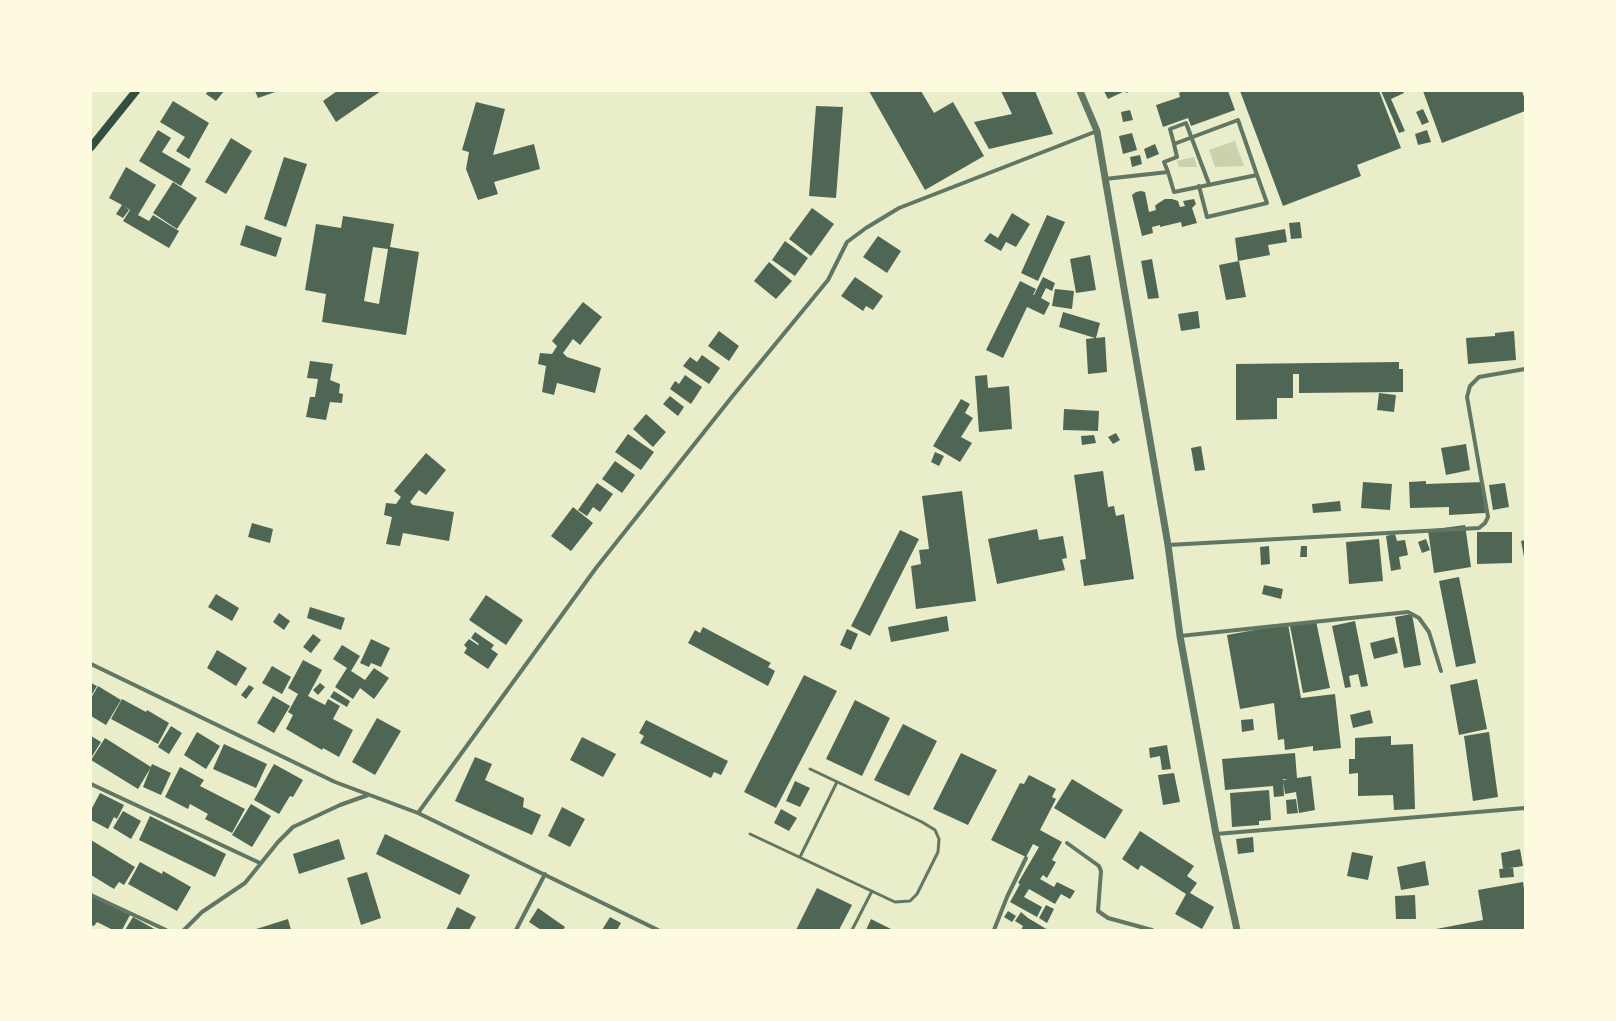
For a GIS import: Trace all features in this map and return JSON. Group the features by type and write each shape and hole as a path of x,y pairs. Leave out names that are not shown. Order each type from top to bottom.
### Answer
{"main road":[{"path":"91,147 136,91"},
{"path":"91,143 98,137"}],"street":[{"path":"1080,91 1097,131 1168,545 1180,636 1216,834 1237,930"},
{"path":"1174,144 1238,120 1267,203 1207,217 1199,186"},
{"path":"1210,184 1186,123 1170,129 1178,157 1164,162 1174,192 1257,175"},
{"path":"418,813 596,568 731,398 828,280 847,242 866,228 899,208 1097,131"},
{"path":"1105,179 1168,172"},
{"path":"1168,545 1479,528 1485,523 1488,517 1467,397 1470,386 1479,377 1525,368"},
{"path":"1180,636 1408,612 1419,618 1429,632 1441,671"},
{"path":"91,664 335,782 418,813 658,930"},
{"path":"91,784 260,864"},
{"path":"184,930 202,912 245,883 278,842 293,827 340,805 368,795"},
{"path":"1216,834 1525,808"},
{"path":"1067,842 1099,866 1101,871 1098,911 1108,918 1152,930"},
{"path":"994,930 1026,858"},
{"path":"516,930 545,874"},
{"path":"91,895 166,930"}],"lane":[{"path":"750,834 895,902 910,901 917,894 938,852 939,839 935,830 922,822 810,769"},
{"path":"800,857 837,782"},
{"path":"852,930 872,891"}],"green space":[{"path":"1235,141 1244,166 1215,167 1209,150"},
{"path":"1194,157 1197,167 1179,167 1177,161"}],"building":[{"path":"208,91 224,91 216,101 206,94"},
{"path":"255,91 278,91 258,98"},
{"path":"337,91 381,91 336,122 323,101"},
{"path":"869,91 921,91 934,113 953,102 984,156 925,190"},
{"path":"1001,91 1035,91 1053,134 989,149 974,122 1012,114"},
{"path":"1104,91 1125,91 1108,99"},
{"path":"1183,91 1228,91 1235,110 1191,126 1188,118 1163,127 1156,105 1180,97 1179,93"},
{"path":"1240,91 1379,91 1401,148 1357,165 1361,176 1283,206"},
{"path":"1381,91 1403,91 1404,93 1391,99 1405,131 1399,133"},
{"path":"1423,91 1522,91 1525,100 1525,111 1442,143"},
{"path":"173,101 209,123 189,159 176,151 185,137 160,122"},
{"path":"476,102 505,109 493,155 534,144 540,169 494,182 498,194 478,200 466,169 469,152 462,150"},
{"path":"816,106 843,107 836,198 809,196"},
{"path":"1423,109 1429,122 1422,125 1416,112"},
{"path":"1130,110 1133,120 1123,122 1121,112"},
{"path":"158,130 171,138 162,152 191,169 181,186 139,161"},
{"path":"1427,130 1431,142 1418,145 1415,134"},
{"path":"1132,133 1137,150 1123,154 1119,136"},
{"path":"231,138 252,151 226,194 205,182"},
{"path":"1155,144 1159,154 1147,159 1144,149"},
{"path":"1140,155 1142,164 1132,167 1130,157"},
{"path":"284,157 307,164 286,227 264,219"},
{"path":"126,167 156,185 138,215 149,221 153,215 179,231 169,248 123,221 130,210 124,206 129,210 123,218 116,214 122,205 109,198"},
{"path":"173,182 197,198 177,229 153,213"},
{"path":"1141,191 1145,192 1149,212 1156,210 1155,206 1165,199 1178,201 1180,207 1185,206 1183,201 1194,199 1196,204 1192,208 1197,223 1182,227 1181,222 1160,227 1160,225 1152,227 1153,233 1142,236 1132,195"},
{"path":"812,208 834,224 811,256 789,239"},
{"path":"1012,213 1030,224 1016,247 1006,242 1001,251 984,241 990,233 998,238"},
{"path":"1047,215 1065,222 1038,281 1021,273"},
{"path":"343,216 394,224 390,247 419,252 406,335 322,322 326,294 305,290 316,224 341,228","holes":["373,247 388,249 379,304 364,301"]},
{"path":"1300,222 1302,238 1291,239 1289,223"},
{"path":"246,225 282,238 276,257 240,245"},
{"path":"1285,229 1287,242 1268,245 1270,255 1238,261 1235,238"},
{"path":"878,236 901,251 887,273 863,257"},
{"path":"785,241 808,258 795,276 772,260"},
{"path":"1090,255 1096,290 1076,293 1070,259"},
{"path":"1152,259 1159,298 1148,299 1141,261"},
{"path":"1239,261 1246,297 1226,300 1219,265"},
{"path":"769,262 792,281 776,299 754,281"},
{"path":"855,277 883,296 873,310 866,306 863,311 841,296"},
{"path":"1043,277 1055,283 1052,291 1046,288 1041,298 1050,303 1044,315 1027,307 1003,358 986,350 1020,281 1036,289 1034,295"},
{"path":"1055,289 1074,291 1072,309 1052,306"},
{"path":"583,302 602,317 580,345 573,339 563,353 567,357 601,368 595,393 557,383 554,395 542,392 546,366 538,364 540,353 552,354 557,346 552,341"},
{"path":"1198,311 1200,328 1181,331 1178,314"},
{"path":"1063,312 1100,323 1096,338 1105,337 1107,372 1088,374 1086,339 1095,338 1059,327"},
{"path":"719,331 739,346 729,361 708,346"},
{"path":"1514,331 1516,360 1468,364 1466,338 1495,336 1495,333"},
{"path":"702,355 720,368 709,384 683,366 690,357 697,362"},
{"path":"310,361 333,364 330,380 340,384 339,393 343,394 342,403 330,402 326,420 306,417 310,397 315,397 318,379 307,378"},
{"path":"1399,362 1399,369 1403,369 1403,392 1299,393 1299,374 1293,374 1293,398 1277,398 1277,419 1236,420 1236,364"},
{"path":"685,375 702,387 691,404 670,389 675,381 679,384"},
{"path":"987,375 988,388 1009,386 1012,429 979,432 975,376"},
{"path":"1379,393 1396,395 1394,412 1377,410"},
{"path":"670,396 684,407 678,416 663,404"},
{"path":"961,399 970,404 965,413 973,418 961,437 972,443 960,462 933,446"},
{"path":"1064,409 1099,411 1098,431 1063,430"},
{"path":"646,414 666,432 653,447 633,429"},
{"path":"1116,433 1120,440 1113,444 1108,437"},
{"path":"628,434 654,452 641,470 615,452"},
{"path":"1094,435 1096,443 1082,445 1081,436"},
{"path":"1466,444 1470,470 1446,475 1441,448"},
{"path":"1201,446 1205,470 1195,471 1191,448"},
{"path":"935,452 944,456 939,466 931,462"},
{"path":"426,453 446,470 426,495 419,490 410,502 413,505 454,512 449,541 403,533 400,546 386,544 392,517 384,515 386,503 396,504 401,497 394,491"},
{"path":"615,461 635,475 622,493 602,479"},
{"path":"1103,471 1108,507 1114,506 1116,516 1124,514 1134,579 1084,586 1080,560 1086,559 1074,475"},
{"path":"1426,481 1426,484 1484,482 1485,513 1449,515 1449,507 1410,508 1409,482"},
{"path":"1363,482 1392,484 1390,510 1361,508"},
{"path":"597,483 613,494 600,512 593,507 587,516 578,510"},
{"path":"1505,483 1509,507 1493,510 1489,485"},
{"path":"962,491 976,601 916,609 911,566 921,564 919,550 929,549 922,496"},
{"path":"1340,501 1341,511 1313,513 1312,504"},
{"path":"573,507 593,523 571,551 551,536"},
{"path":"252,523 273,529 270,543 248,537"},
{"path":"1465,525 1471,567 1434,573 1428,530"},
{"path":"1037,529 1039,540 1063,536 1067,558 1062,559 1065,570 997,584 988,539"},
{"path":"900,530 919,539 870,636 851,626"},
{"path":"1477,532 1512,532 1512,563 1477,564"},
{"path":"1395,534 1397,541 1405,540 1408,555 1399,557 1401,569 1391,571 1386,536"},
{"path":"1379,539 1383,581 1349,584 1346,542"},
{"path":"1426,539 1430,550 1422,553 1418,542"},
{"path":"1525,540 1525,557 1524,557 1521,541"},
{"path":"1269,546 1270,564 1261,565 1260,547"},
{"path":"1301,546 1307,546 1307,557 1300,557"},
{"path":"1459,577 1476,663 1456,667 1439,581"},
{"path":"1264,585 1283,589 1281,599 1262,594"},
{"path":"216,594 239,608 232,621 208,607"},
{"path":"486,595 523,620 506,645 469,620"},
{"path":"310,607 345,618 341,630 307,618"},
{"path":"279,613 290,621 284,630 273,622"},
{"path":"1412,614 1421,665 1404,668 1395,617"},
{"path":"947,616 949,631 891,642 888,627"},
{"path":"1316,621 1330,688 1303,693 1290,626"},
{"path":"1355,621 1368,686 1361,687 1358,674 1349,676 1351,687 1345,688 1332,626"},
{"path":"1288,624 1301,698 1335,694 1341,748 1313,751 1313,746 1285,750 1284,739 1278,740 1274,703 1240,709 1227,635"},
{"path":"703,627 771,663 768,667 775,671 768,686 688,643 695,630 700,633"},
{"path":"847,629 858,634 851,650 840,645"},
{"path":"475,632 494,645 491,649 498,654 488,669 464,653 467,648 464,645 469,639 478,645 479,644 471,638"},
{"path":"313,634 321,640 311,653 303,647"},
{"path":"1394,637 1398,653 1374,659 1370,643"},
{"path":"371,639 390,648 381,667 371,663 369,667 360,663"},
{"path":"342,645 360,656 351,671 365,680 374,668 389,678 374,699 360,688 353,699 335,687 347,668 333,659"},
{"path":"217,650 247,668 236,686 207,668"},
{"path":"303,660 322,670 308,696 325,705 328,699 340,706 333,719 353,730 339,757 323,748 322,750 286,729 293,715 288,712 298,694 288,688"},
{"path":"272,666 291,677 282,694 262,683"},
{"path":"804,675 837,691 776,808 744,792"},
{"path":"1477,679 1487,729 1459,735 1450,685"},
{"path":"91,683 97,686 91,696"},
{"path":"320,683 325,687 318,695 313,690"},
{"path":"249,685 254,688 246,699 241,695"},
{"path":"98,686 121,700 106,725 91,716 91,698"},
{"path":"334,691 350,701 347,707 330,697"},
{"path":"273,696 290,706 274,733 257,723"},
{"path":"122,699 146,712 147,710 169,723 158,744 111,719"},
{"path":"855,700 890,718 862,776 826,759"},
{"path":"1370,710 1373,723 1353,728 1350,715"},
{"path":"377,718 401,731 375,775 352,762"},
{"path":"1253,719 1254,730 1242,732 1241,720"},
{"path":"646,720 728,761 721,775 714,772 711,778 640,743 644,736 639,733"},
{"path":"903,724 937,741 909,796 874,780"},
{"path":"171,726 182,733 169,754 158,747"},
{"path":"197,732 220,746 206,769 184,755"},
{"path":"1489,732 1498,797 1473,801 1464,736"},
{"path":"91,736 101,742 91,758"},
{"path":"1391,736 1391,745 1413,744 1415,809 1394,810 1393,795 1358,796 1358,773 1349,774 1349,759 1355,759 1355,738"},
{"path":"582,737 616,754 603,777 570,760"},
{"path":"105,738 151,767 138,789 91,760"},
{"path":"224,744 267,764 256,788 213,769"},
{"path":"1167,745 1171,769 1162,770 1160,756 1150,758 1149,748"},
{"path":"961,753 997,770 968,825 933,809"},
{"path":"1295,753 1297,778 1311,776 1315,810 1299,813 1296,792 1285,794 1283,782 1284,796 1274,797 1273,786 1225,790 1222,759"},
{"path":"475,757 492,764 485,780 524,798 523,807 541,815 532,835 455,801"},
{"path":"152,764 171,773 161,795 143,787"},
{"path":"274,764 303,780 293,797 290,796 279,814 254,800"},
{"path":"180,767 204,780 200,786 245,809 232,833 205,819 208,814 190,804 188,809 165,797"},
{"path":"1174,773 1180,802 1163,805 1158,775"},
{"path":"1029,775 1056,789 1052,797 1056,799 1040,830 1062,842 1052,860 1056,862 1047,878 1043,875 1040,879 1054,887 1057,882 1075,891 1070,899 1061,894 1055,904 1029,889 1024,897 1042,907 1037,917 1010,902 1020,884 1018,883 1039,847 1033,844 1026,857 991,840 1020,783 1024,784"},
{"path":"1072,779 1123,810 1105,839 1054,808"},
{"path":"795,781 810,788 800,807 786,801"},
{"path":"1269,790 1271,820 1259,821 1259,825 1232,827 1230,793"},
{"path":"100,793 124,805 117,819 114,817 108,829 91,820 91,810"},
{"path":"1296,799 1298,813 1287,814 1286,800"},
{"path":"251,804 271,816 252,847 232,835"},
{"path":"562,807 585,819 570,847 548,836"},
{"path":"781,809 797,818 789,831 774,823"},
{"path":"123,811 141,821 131,839 113,828"},
{"path":"150,816 226,854 215,877 139,840"},
{"path":"1140,831 1194,866 1187,876 1197,883 1190,893 1214,907 1202,929 1175,914 1186,894 1141,865 1138,870 1122,859"},
{"path":"385,834 470,875 460,895 376,854"},
{"path":"1253,837 1254,852 1238,854 1236,839"},
{"path":"339,839 345,859 299,874 293,854"},
{"path":"91,840 135,867 124,885 119,882 114,889 91,875"},
{"path":"1520,849 1523,866 1503,869 1501,853"},
{"path":"1352,852 1373,856 1368,880 1347,876"},
{"path":"1425,861 1429,885 1401,890 1397,867"},
{"path":"140,862 162,874 163,871 191,887 177,911 128,884"},
{"path":"1513,868 1514,877 1500,878 1499,869"},
{"path":"367,872 381,918 361,925 347,878"},
{"path":"1523,882 1525,895 1525,930 1431,930 1483,920 1478,890"},
{"path":"817,888 852,905 839,930 796,930"},
{"path":"91,895 130,915 122,930 113,930 97,922 94,926 91,925"},
{"path":"1415,895 1416,919 1396,919 1395,896"},
{"path":"1046,905 1054,909 1047,923 1039,918"},
{"path":"457,907 476,917 469,930 446,930"},
{"path":"538,908 565,927 563,930 541,930 529,922"},
{"path":"1008,911 1016,916 1012,922 1004,917"},
{"path":"1021,912 1048,930 1021,930 1023,926 1015,921"},
{"path":"133,917 156,930 125,930"},
{"path":"610,917 621,923 617,930 602,930"},
{"path":"288,919 291,930 253,930"},
{"path":"871,919 893,930 866,930"}]}
